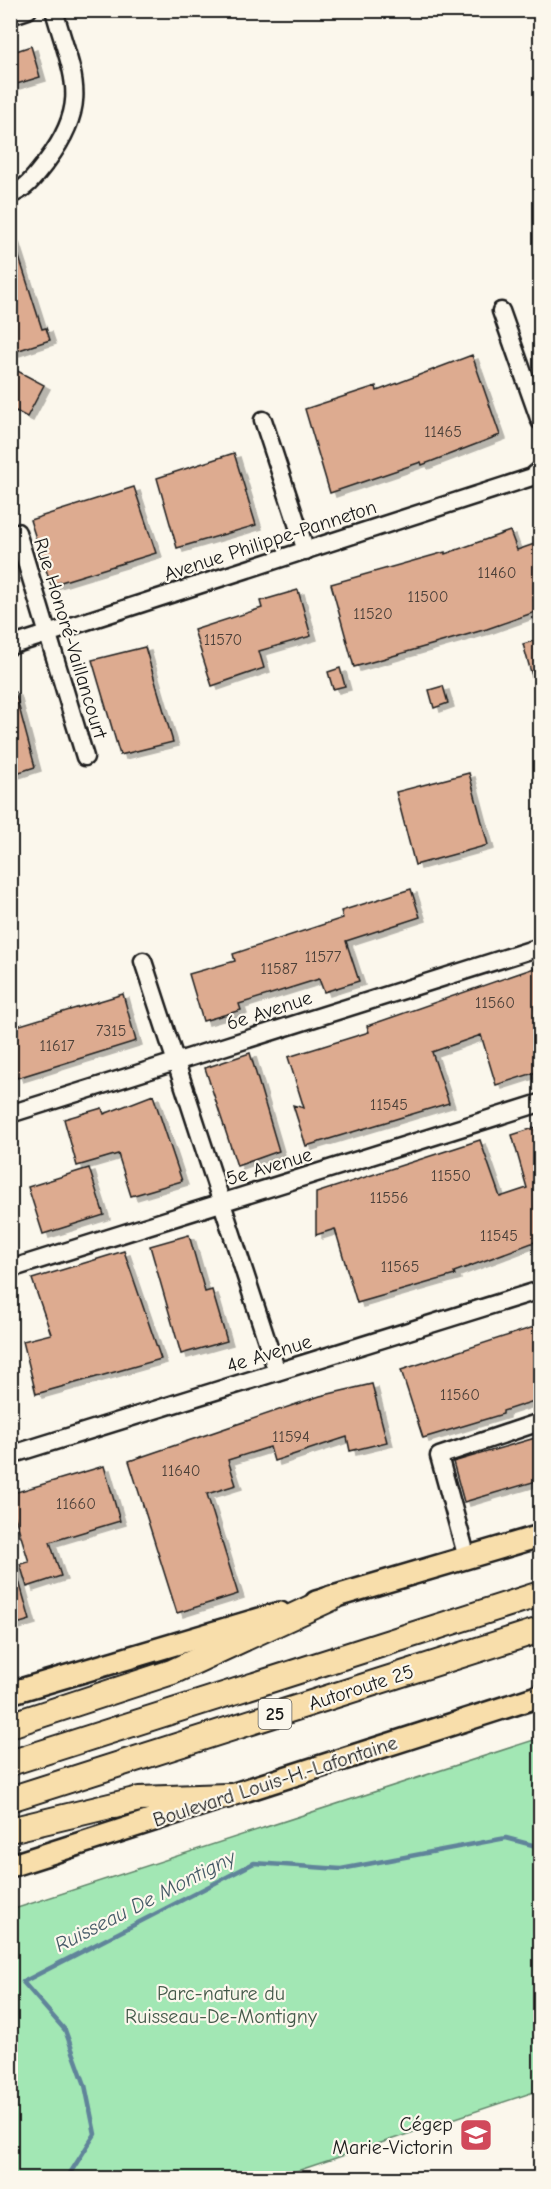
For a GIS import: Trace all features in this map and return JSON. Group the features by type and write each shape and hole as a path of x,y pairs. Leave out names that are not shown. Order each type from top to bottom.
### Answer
{"highway":[{"name":"Autoroute 25","path":"10,1763 540,1594"},
{"path":"10,1725 172,1672 332,1598"},
{"name":"Autoroute 25","path":"10,1799 540,1630"},
{"path":"10,1830 139,1799 227,1796"}],"main road":[{"path":"10,1693 540,1536"},
{"name":"Boulevard Louis-H.-Lafontaine","path":"10,1866 540,1696"}],"street":[{"path":"10,16 28,10"},
{"path":"10,195 28,185 49,158 74,111 76,87 54,10"},
{"path":"501,311 540,421"},
{"path":"263,420 306,551"},
{"name":"Avenue Philippe-Panneton","path":"10,646 532,477 540,470"},
{"name":"Rue Honoré-Vaillancourt","path":"17,532 84,757"},
{"name":"6e Avenue","path":"10,1114 540,947"},
{"path":"143,961 277,1372"},
{"name":"5e Avenue","path":"10,1269 540,1103"},
{"name":"4e Avenue","path":"10,1455 540,1290"},
{"path":"467,1558 439,1456 540,1422"}],"green space":[{"name":"Parc-nature du Ruisseau-De-Montigny","path":"540,1738 540,2090 276,2178 11,2178 11,1910"}],"building":[{"path":"31,46 40,77 10,86 10,53"},
{"path":"13,238 42,329 46,328 50,340 13,352 10,342 10,239"},
{"path":"472,355 500,435 422,465 421,462 330,493 305,409 376,386 377,391"},
{"path":"10,367 44,385 27,417 10,408"},
{"path":"234,453 256,525 177,548 157,478"},
{"path":"134,487 156,553 51,585 30,520"},
{"path":"510,531 517,550 540,542 540,599 534,600 538,611 487,629 354,667 331,584 445,552 445,554"},
{"path":"298,590 311,636 259,651 264,668 212,686 194,630 262,608 260,601"},
{"path":"540,639 540,690 536,690 523,644"},
{"path":"145,647 173,742 120,755 92,660"},
{"path":"340,668 345,686 333,689 328,672"},
{"path":"443,686 448,703 434,708 429,690"},
{"path":"10,692 15,692 35,767 10,775"},
{"path":"469,773 488,845 415,865 396,792"},
{"path":"411,889 420,917 346,941 359,981 324,992 319,979 239,1004 241,1010 203,1021 189,974 235,961 233,954 343,918 341,911"},
{"path":"540,966 540,1071 496,1085 481,1035 432,1052 449,1103 306,1146 293,1105 304,1108 288,1057 369,1032 367,1026"},
{"path":"123,994 136,1041 17,1078 10,1059 10,1028"},
{"path":"250,1053 279,1151 237,1166 205,1068"},
{"path":"153,1095 182,1181 131,1196 118,1154 77,1166 64,1119 102,1108 104,1114"},
{"path":"540,1126 540,1240 454,1272 455,1275 357,1303 335,1229 316,1235 316,1193 480,1140 500,1197 527,1188 512,1135"},
{"path":"89,1168 104,1215 43,1234 28,1187"},
{"path":"189,1235 205,1292 212,1290 227,1341 181,1354 150,1246"},
{"path":"124,1251 161,1359 36,1394 23,1341 51,1334 32,1279"},
{"path":"540,1325 540,1399 503,1411 503,1414 423,1438 401,1370"},
{"path":"372,1384 387,1442 350,1451 347,1437 274,1461 270,1447 228,1460 236,1485 207,1494 238,1594 177,1613 129,1461 320,1396"},
{"path":"535,1438 540,1458 540,1480 464,1502 453,1462"},
{"path":"104,1466 120,1521 50,1542 61,1576 27,1587 20,1564 29,1562 10,1501 10,1494"},
{"path":"14,1563 30,1620 10,1626 10,1564"}],"waterway":[{"name":"Ruisseau De Montigny","path":"67,2178 95,2134 85,2085 65,2030 23,1982 254,1863 341,1869 506,1838 540,1847"}],"place":[{"name":"Cégep Marie-Victorin","path":"476,2135"}]}
